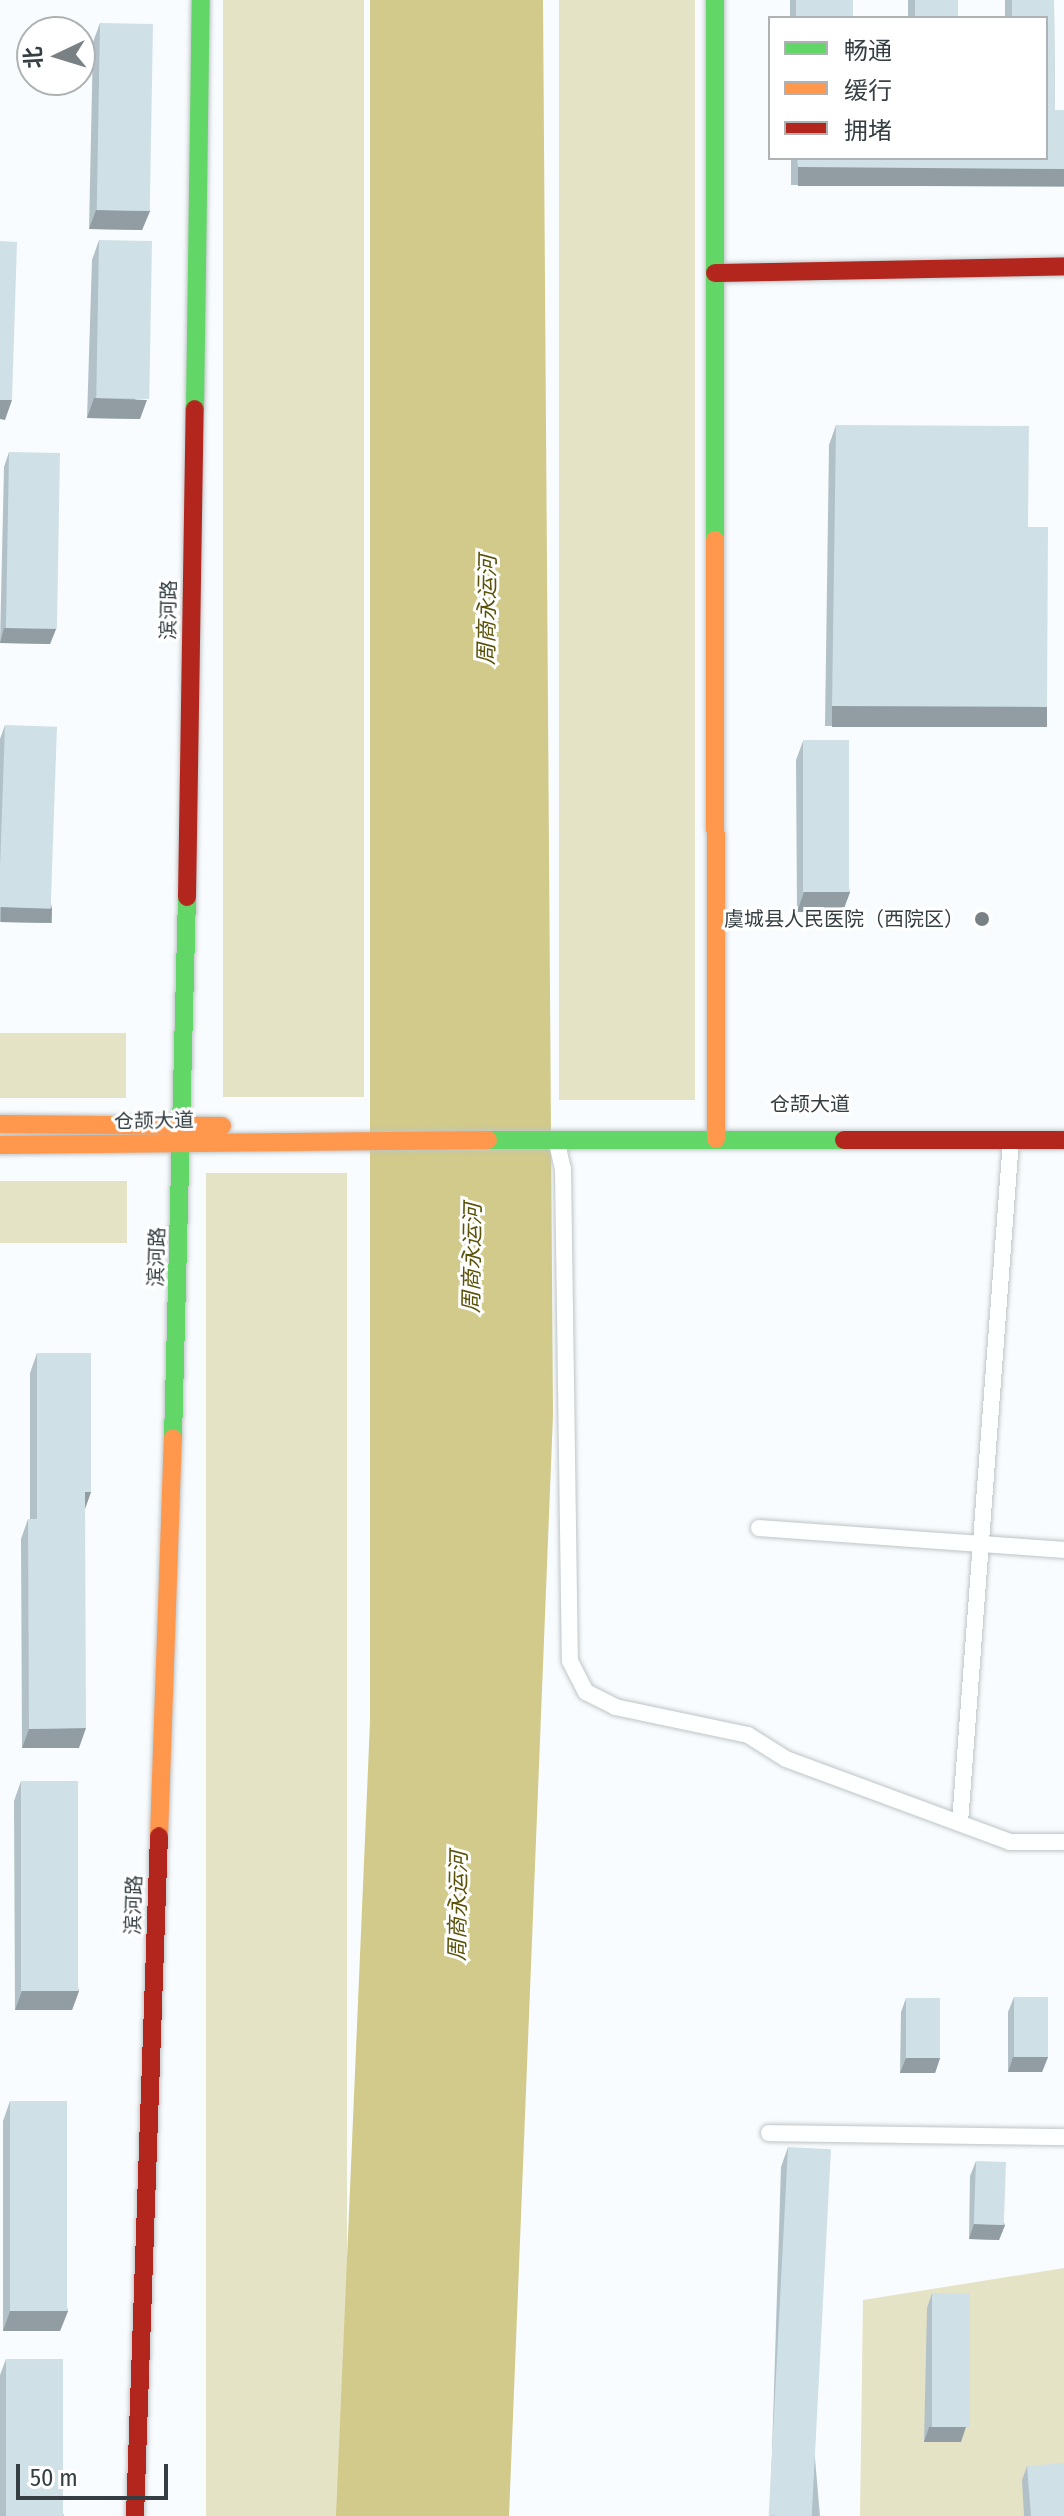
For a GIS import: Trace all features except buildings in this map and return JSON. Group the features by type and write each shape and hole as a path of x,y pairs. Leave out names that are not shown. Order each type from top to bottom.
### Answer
{"street":[{"name":"滨河路","path":"135,2516 183,1135 201,0"},
{"path":"715,0 716,1133"},
{"path":"715,273 1064,266"},
{"name":"仓颉大道","path":"0,1124 183,1135"},
{"name":"仓颉大道","path":"0,1145 183,1135 716,1133 1064,1125"},
{"path":"556,1133 563,1169 570,1661 586,1692 615,1707 748,1735 786,1759 1010,1842 1064,1842"},
{"name":"仓颉大道","path":"716,1133 1064,1140"},
{"path":"960,1823 1011,1140"},
{"path":"759,1528 1064,1550"},
{"path":"769,2133 1064,2137"}],"shaded area":[{"path":"223,0 364,0 364,1097 223,1097"},
{"path":"559,0 695,0 695,1100 559,1100"},
{"path":"0,1033 126,1033 126,1098 0,1098"},
{"path":"206,1173 347,1173 347,2516 206,2516"},
{"path":"0,1181 127,1181 127,1243 0,1243"},
{"path":"1064,2268 1064,2516 860,2516 863,2300"}],"water":[{"name":"周商永运河","path":"370,0 543,0 553,1415 509,2516 336,2516 370,1722"}],"traffic: fast":[{"path":"195,409 201,0"},
{"path":"715,0 715,540"},
{"path":"173,1438 187,897"},
{"path":"488,1140 844,1140"}],"traffic: slow":[{"path":"715,540 716,1139"},
{"path":"0,1124 222,1126"},
{"path":"0,1145 488,1140"},
{"path":"159,1836 173,1438"}],"traffic: jam":[{"path":"715,273 1064,266"},
{"path":"187,897 195,409"},
{"path":"844,1140 1064,1140"},
{"path":"135,2516 159,1836"}],"place":[{"name":"虞城县人民医院（西院区）","path":"982,919"}]}
